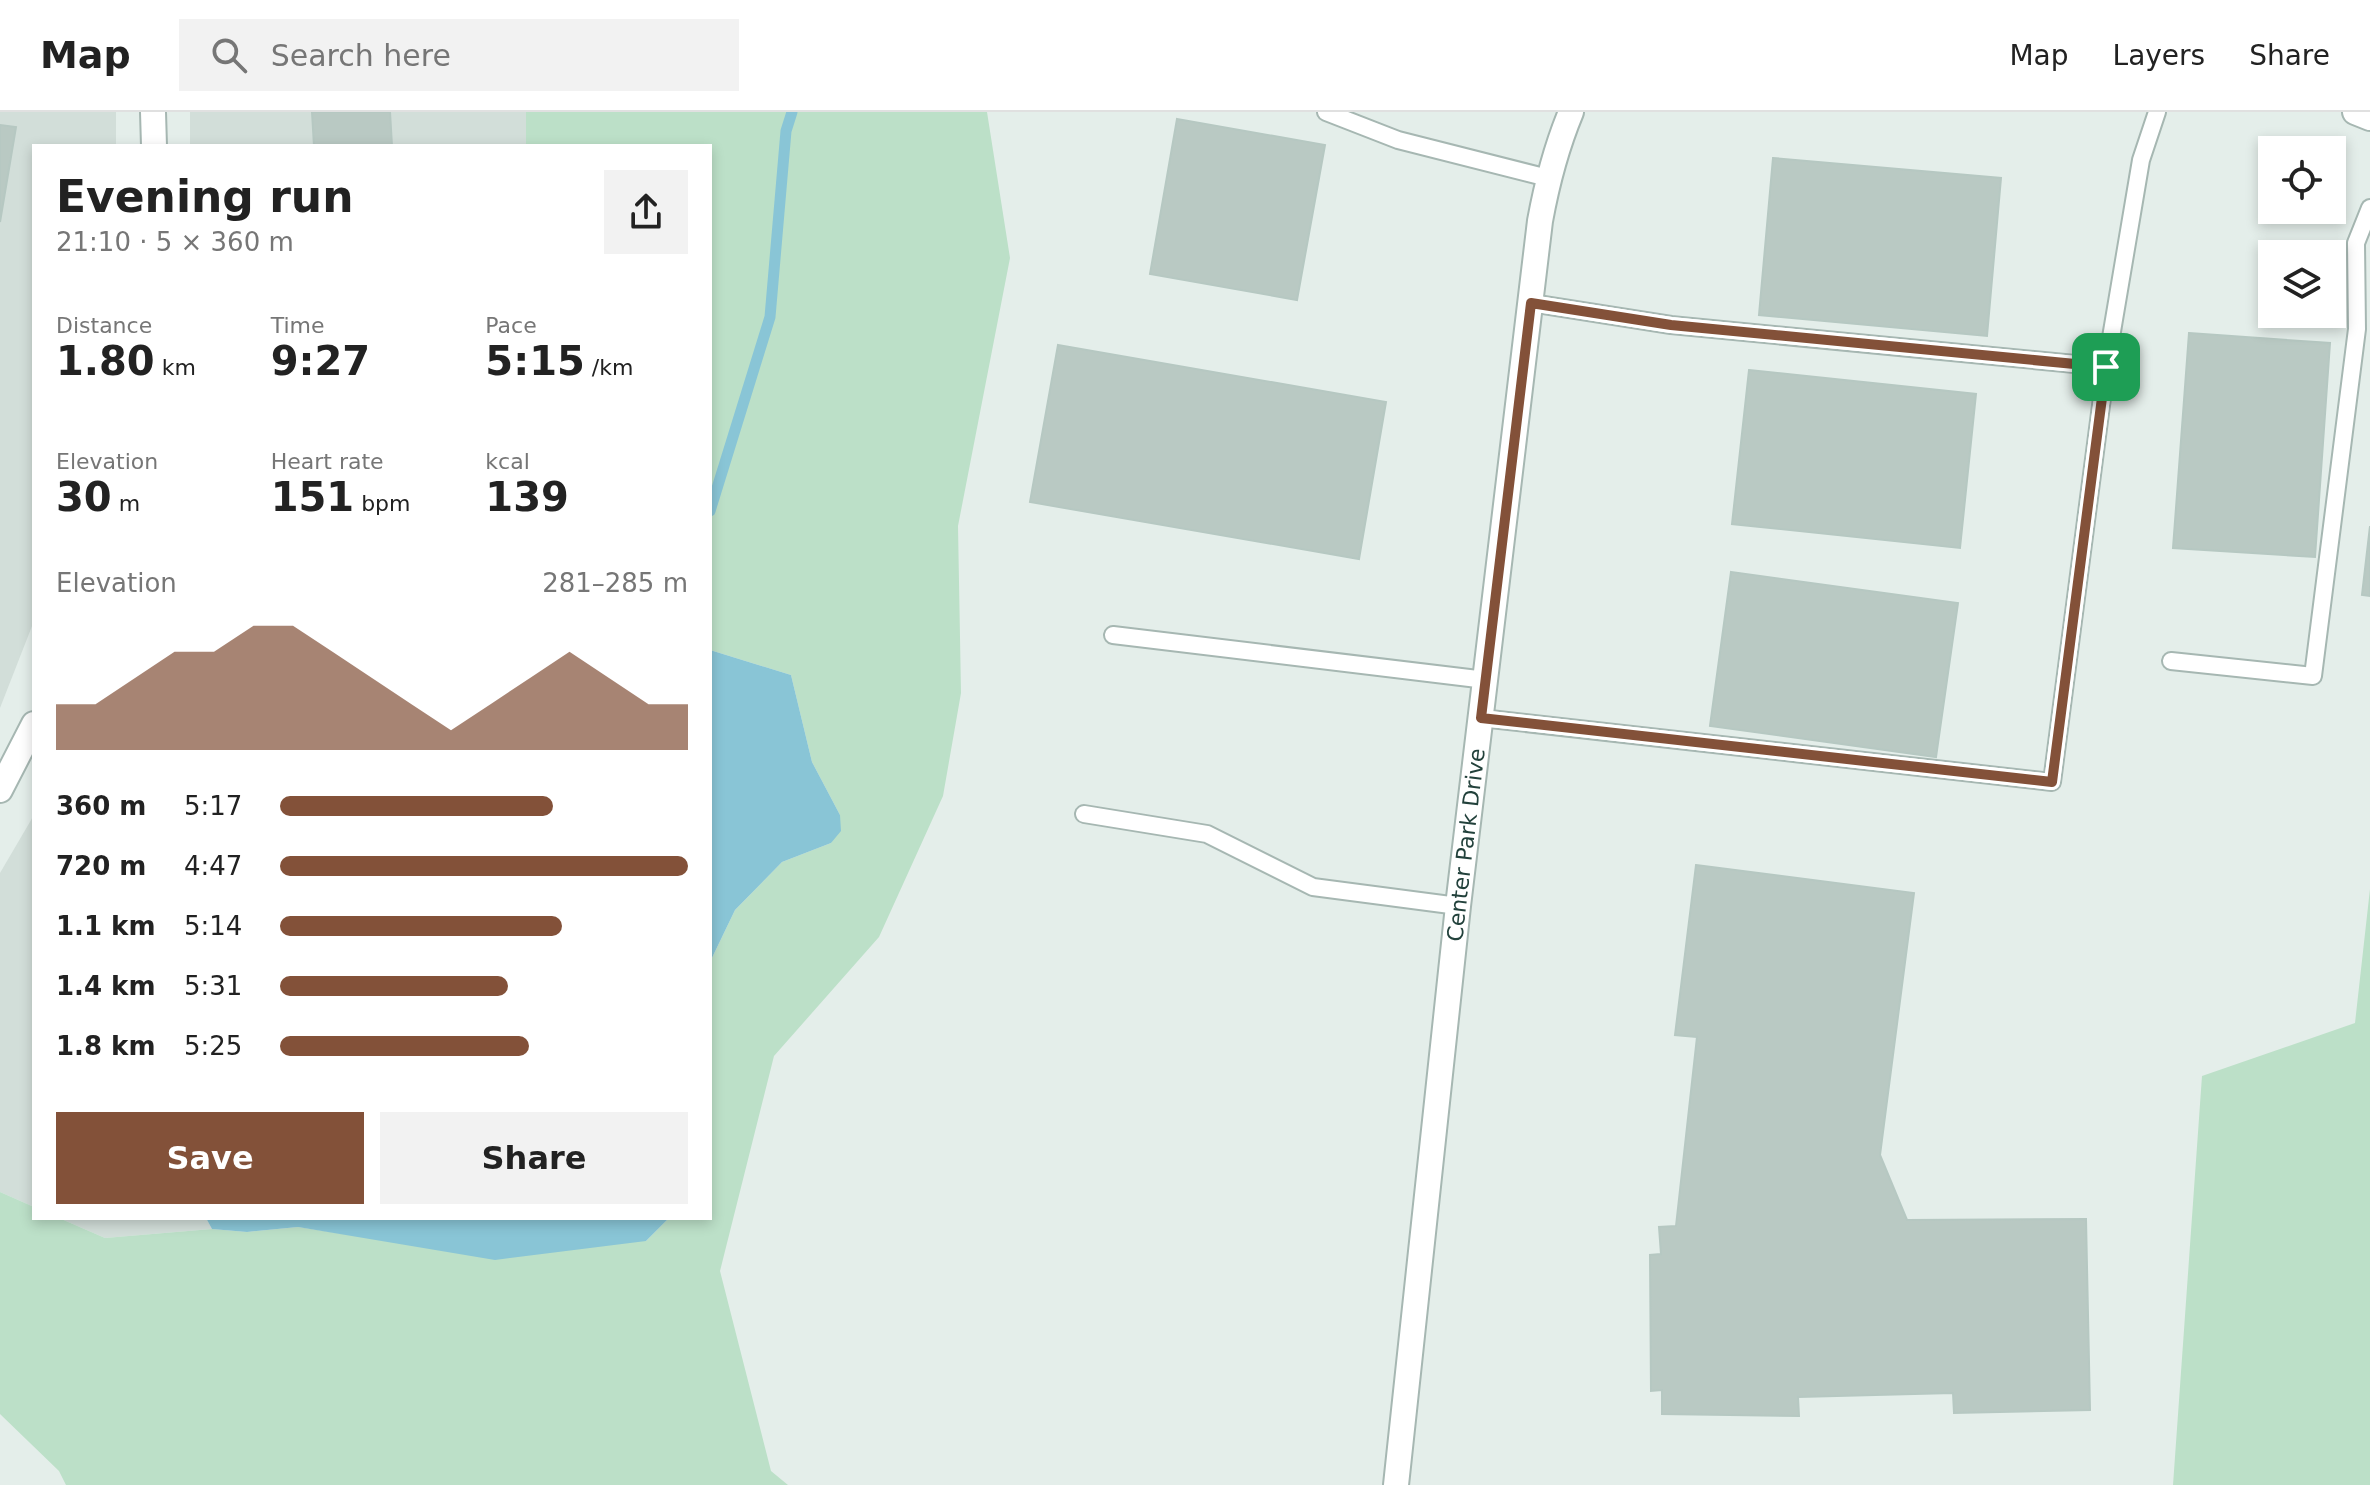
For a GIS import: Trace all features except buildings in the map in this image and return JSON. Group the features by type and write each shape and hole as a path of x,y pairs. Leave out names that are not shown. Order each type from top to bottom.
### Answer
{"street":[{"path":"153,112 154,144"},
{"name":"Center Park Drive","path":"1396,1485 1458,906 1531,303 1548,178 1558,142 1571,112"},
{"path":"2355,112 2370,118"},
{"path":"0,790 32,728"}],"lane":[{"path":"1326,112 1398,140 1548,178"},
{"path":"1481,718 2052,782 2106,367 2141,160 2157,112"},
{"path":"2171,661 2313,676 2357,329 2356,243 2370,208"},
{"path":"1531,303 1671,325 2106,367"},
{"path":"1113,635 1486,680"},
{"path":"1084,814 1207,834 1313,887 1458,906"}],"shaded area":[{"path":"0,112 116,112 116,144 32,144 32,626 0,708"},
{"path":"190,112 526,112 526,144 190,144"},
{"path":"32,818 32,1206 0,1192 0,873"},
{"path":"64,1220 207,1220 212,1229 105,1238"}],"green space":[{"path":"526,112 987,112 1010,258 958,526 961,693 943,796 879,937 774,1056 720,1271 771,1471 788,1485 66,1485 59,1471 0,1414 0,1192 32,1206 32,1220 64,1220 105,1238 212,1229 247,1232 298,1227 370,1238 646,1241 667,1220 712,1220 712,958 735,910 782,862 831,843 840,815 812,762 791,675 712,651 712,144 526,144"},
{"path":"2370,889 2370,1485 2173,1485 2202,1076 2355,1023"}],"water":[{"path":"712,651 791,675 812,762 840,815 841,831 831,843 782,862 735,910 712,958"},
{"path":"207,1220 667,1220 646,1241 495,1260 298,1227 247,1232 212,1229"}],"waterway":[{"path":"712,505 770,317 786,131 792,112"}],"route":[{"path":"1531,303 1671,325 2106,367 2052,782 1481,718 1531,303"}]}
